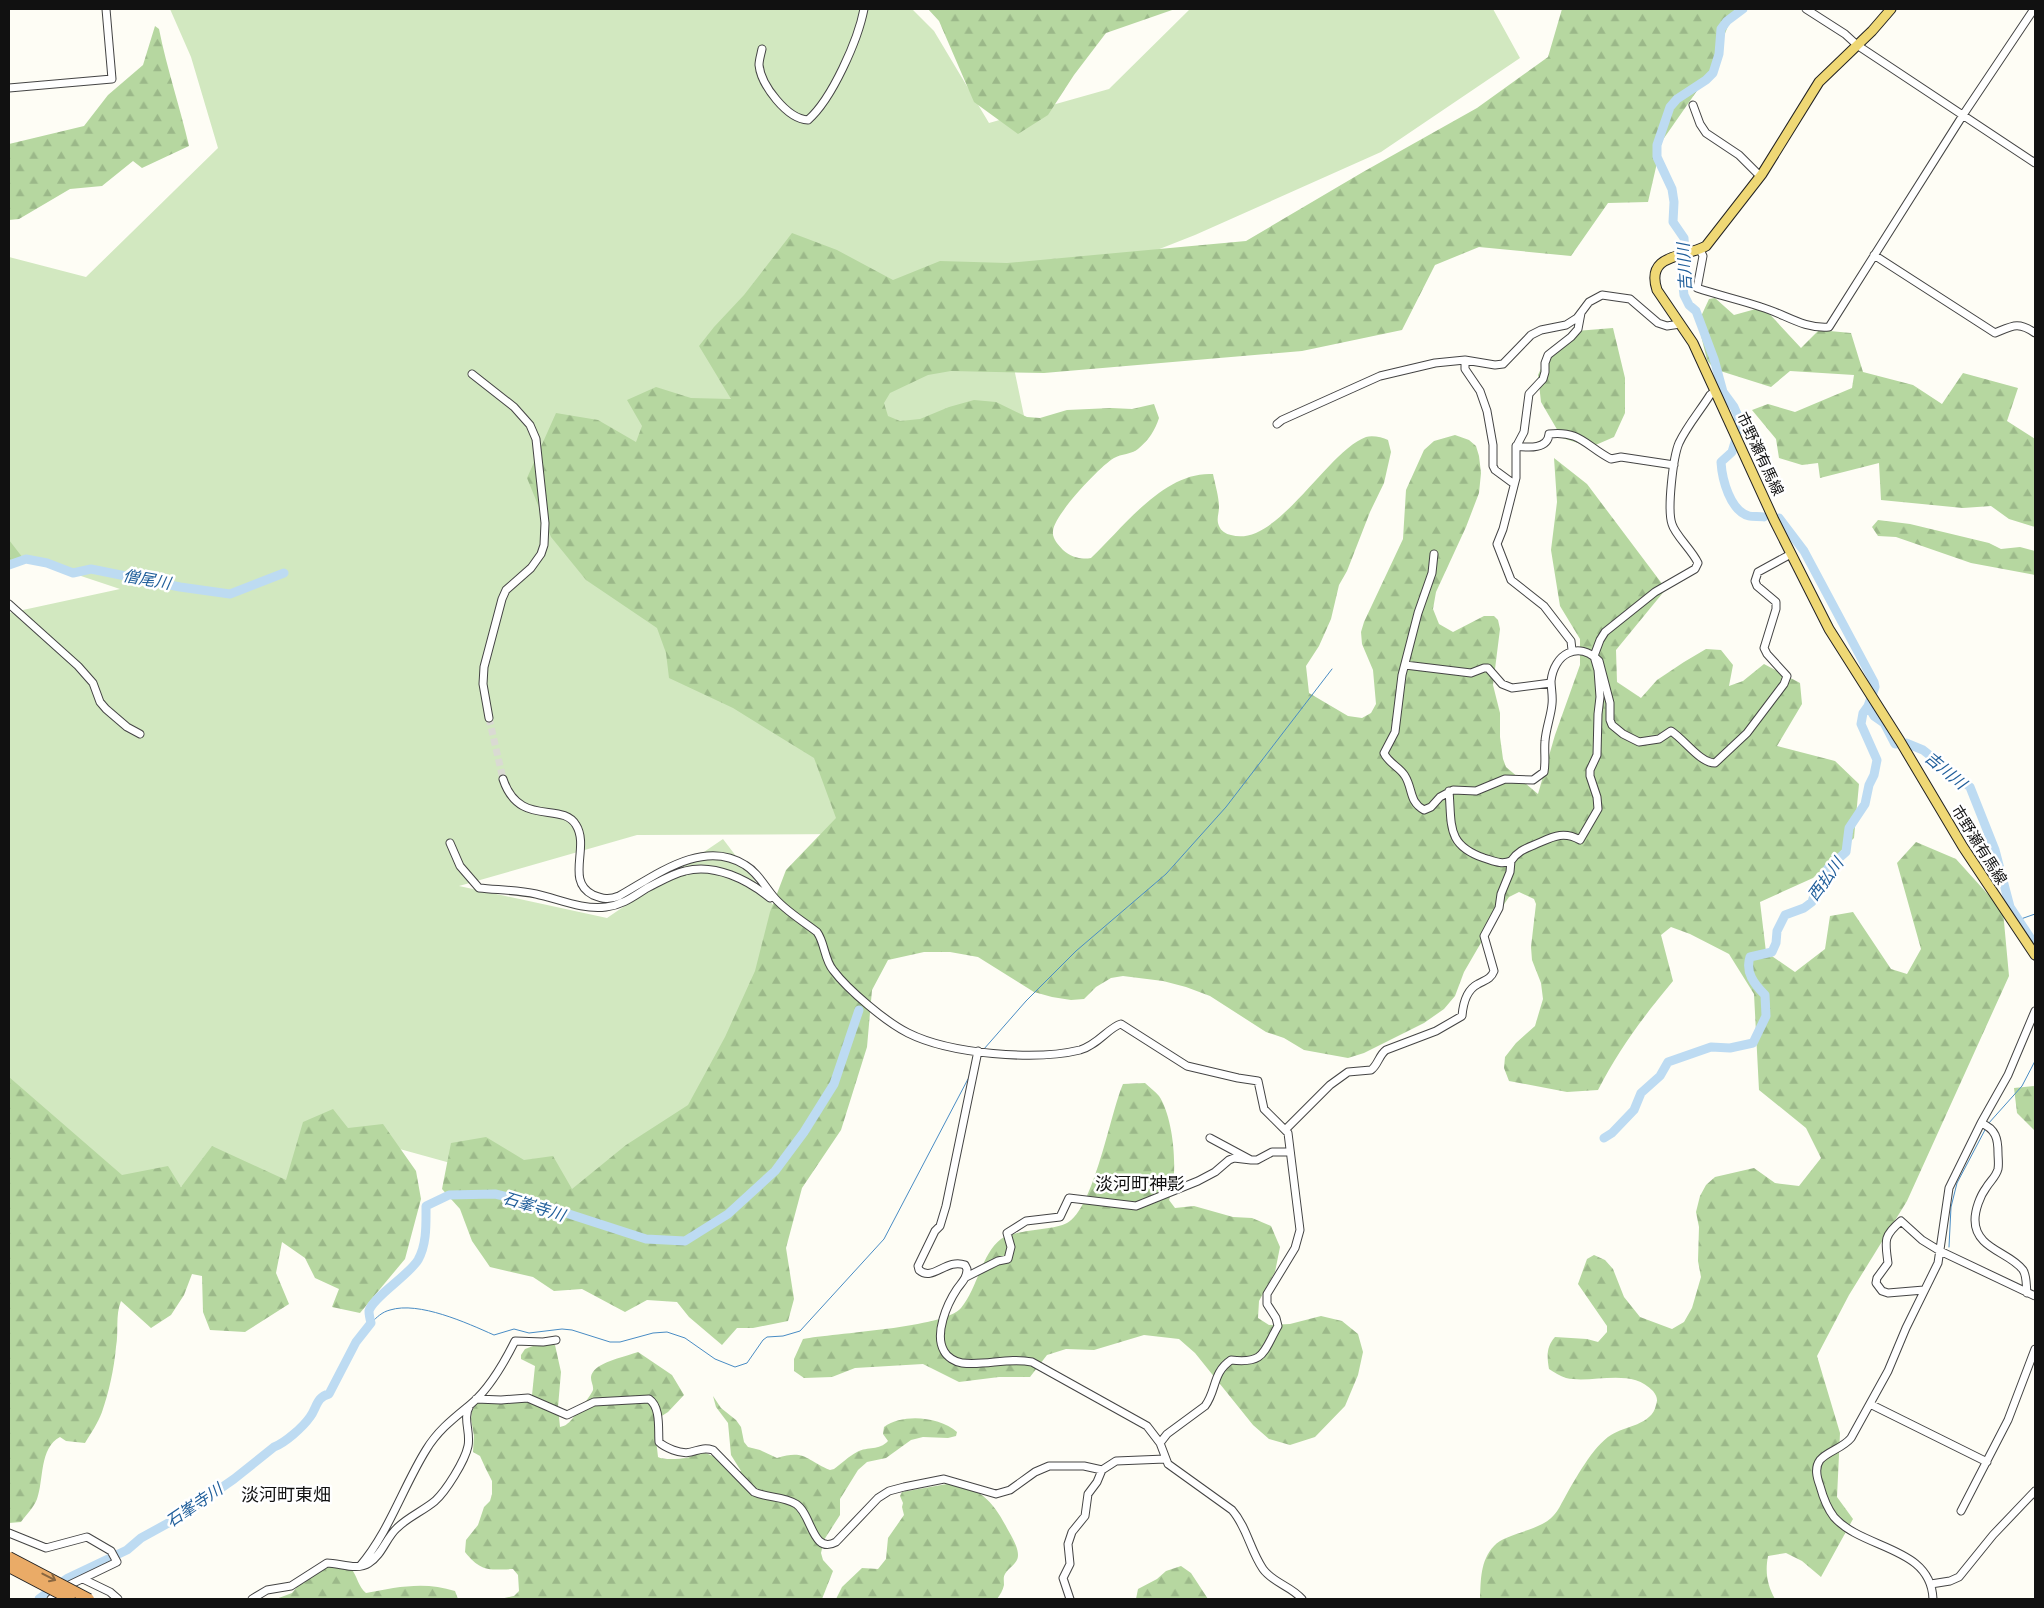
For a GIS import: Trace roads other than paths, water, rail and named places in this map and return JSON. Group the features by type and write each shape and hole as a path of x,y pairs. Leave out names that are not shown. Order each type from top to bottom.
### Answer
{"highway":[{"path":"9,1557 89,1599"},
{"path":"9,1567 70,1599"}],"main road":[{"path":"1698,250 1706,246 1760,176 1815,88 1877,26 1891,9"},
{"name":"市野瀬有馬線","path":"1698,250 1664,260 1657,268 1654,280 1657,290 1693,343 1791,554 1829,630 1976,868 2035,955"}],"street":[{"path":"9,88 112,79 106,9"},
{"path":"762,49 759,63 762,75 769,88 788,112 797,118 808,120 824,102 848,56 859,30 864,9"},
{"path":"1806,9 2035,163"},
{"path":"1698,250 1703,256 1697,288 1763,307 1815,328 1829,327 1963,115 2034,9"},
{"path":"1693,105 1700,124 1706,132 1738,155 1760,176"},
{"path":"1874,255 1995,333 2020,325 2035,333"},
{"path":"1277,424 1282,420 1380,376 1435,363 1465,360 1495,365 1503,364 1531,336 1541,330 1566,325 1577,318 1589,302 1602,295 1630,299 1658,323 1667,326 1680,324"},
{"path":"1572,650 1571,641 1544,606 1511,580 1497,544 1503,529 1516,478 1516,446 1524,432 1529,394 1543,379 1548,355 1578,329 1582,311"},
{"path":"1465,360 1466,369 1480,391 1487,411 1493,445 1493,466 1495,470 1514,484"},
{"path":"472,374 514,407 530,425 536,439 545,533 541,554 530,568 506,590 502,599 484,667 483,684 490,718"},
{"path":"1449,791 1451,824 1456,840 1465,850 1473,855 1495,862 1506,863 1511,861 1520,851 1554,836 1568,835 1580,840 1598,809 1597,797 1590,776 1590,770 1597,755 1600,697 1598,670 1594,656 1605,632 1655,592 1695,569 1698,563 1672,525 1671,494 1678,446 1685,431 1710,394 1715,392"},
{"path":"1516,446 1534,447 1545,444 1550,434 1558,433 1581,438 1611,459 1621,457 1674,465"},
{"path":"1434,554 1432,573 1418,613 1405,665 1395,732 1384,753 1386,758 1399,768 1405,776 1412,798 1418,807 1427,810 1449,791 1476,792 1505,778 1533,780 1544,772 1546,727 1553,699 1551,683 1554,668 1565,654 1572,650 1578,650 1594,656 1602,667 1604,686 1610,703 1610,720 1612,725 1623,734 1639,742 1659,739 1671,731 1682,739 1703,761 1715,763 1747,733 1784,684 1787,676 1764,648 1776,608 1776,602 1757,586 1755,580 1758,572 1791,554"},
{"path":"9,604 78,666 93,683 100,702 111,713 127,727 140,734"},
{"path":"1405,665 1471,673 1488,668 1502,684 1512,688 1551,683"},
{"path":"503,780 508,793 521,805 534,811 569,817 575,823 582,840 579,880 583,888 591,894 610,899 685,861 713,854 733,859 745,865 766,886 773,897 821,938 824,955 833,971 854,992 894,1025 921,1039 978,1051 1031,1056 1083,1049 1100,1040 1116,1025 1121,1024 1187,1066 1258,1081 1264,1109 1288,1133 1300,1230 1294,1248 1267,1294 1266,1304 1276,1318 1278,1326 1261,1355 1256,1359 1247,1362 1231,1360 1226,1363 1218,1373 1209,1401 1205,1406 1167,1434 1160,1443"},
{"path":"450,843 460,866 479,888 534,894 579,906 606,907 622,904 655,884 679,873 694,869 726,873 746,882 770,898 773,897"},
{"path":"1286,1129 1330,1084 1348,1072 1371,1070 1374,1068 1380,1054 1386,1050 1436,1031 1462,1016 1463,1003 1466,996 1476,985 1490,977 1494,971 1484,936 1499,908 1501,894 1510,874 1511,861"},
{"path":"1933,1599 1931,1584 1916,1564 1905,1556 1857,1534 1834,1517 1822,1494 1816,1469 1820,1460 1846,1445 1888,1371 1938,1263 1949,1188 1981,1123 2008,1075 2035,1011"},
{"path":"966,1277 967,1269 965,1265 960,1263 954,1263 931,1274 922,1272 918,1266 940,1226 946,1206 978,1051"},
{"path":"1981,1123 1994,1131 1998,1140 1998,1168 1977,1206 1976,1229 1981,1238 1989,1245 2022,1269 2026,1278 2027,1293"},
{"path":"1210,1138 1251,1160"},
{"path":"1289,1152 1272,1152 1257,1160 1234,1158 1215,1172 1198,1181 1136,1206 1069,1198 1060,1217 1026,1221 1007,1233 1011,1247 1008,1259 998,1261 966,1277 956,1290 941,1325 940,1341 949,1358 962,1363 1016,1360 1032,1362 1134,1417 1147,1426 1160,1443 1165,1459 1173,1468 1232,1510 1242,1524 1262,1568 1276,1582 1294,1591 1302,1599"},
{"path":"1924,1290 1888,1293 1882,1291 1876,1283 1877,1278 1888,1263 1885,1240 1888,1233 1901,1221 1922,1240 1940,1251 2035,1296"},
{"path":"360,1566 390,1518 426,1450 448,1423 476,1399 506,1358 515,1341 543,1342 556,1340"},
{"path":"1961,1511 2008,1420 2035,1349"},
{"path":"476,1399 528,1398 567,1415 594,1402 638,1398 650,1399 654,1401 656,1408 659,1442 662,1445 683,1454 706,1448 713,1450 754,1492 797,1504 803,1511 818,1539 824,1545 829,1546 836,1542 878,1498 889,1491 944,1479 996,1494 1010,1490 1035,1472 1049,1466 1084,1466 1102,1470"},
{"path":"1870,1404 1987,1462"},
{"path":"252,1599 267,1590 291,1586 327,1563 360,1566 368,1564 378,1554 397,1528 441,1495 463,1458 468,1445 466,1416 470,1405"},
{"path":"1070,1599 1063,1578 1070,1564 1069,1541 1072,1532 1084,1516 1088,1494 1097,1482 1102,1470 1116,1461 1165,1459"},
{"path":"1931,1584 1950,1581 1959,1577 1999,1528 2035,1492"},
{"path":"9,1533 46,1548 87,1537 114,1556 117,1562 65,1587 51,1599"},
{"path":"9,1539 17,1536"},
{"path":"83,1579 110,1592 118,1599"}],"waterway":[{"name":"吉川川","path":"1738,431 1738,416 1723,392 1714,359 1696,311 1689,305 1684,295 1682,278 1685,253 1684,238 1673,222 1674,202 1672,189 1657,157 1657,145 1670,107 1677,99 1706,80 1713,73 1719,54 1721,29 1727,21 1743,9"},
{"name":"吉川川","path":"1735,442 1732,452 1721,462 1728,494 1742,513 1749,516 1764,517"},
{"name":"吉川川","path":"1779,518 1804,551 1874,682 1875,687 1868,706 1874,716 1884,723 1895,744 1906,743 1923,750 1970,787 1995,850 2010,907 2035,945"},
{"name":"僧尾川","path":"9,565 26,559 47,563 73,573 91,569 180,587 230,594 284,573"},
{"path":"984,1049 1026,1001 1076,951 1166,874 1226,807 1332,669"},
{"name":"西払川","path":"1604,1138 1612,1133 1634,1110 1641,1093 1660,1076 1668,1062 1711,1047 1730,1048 1753,1043 1766,1016 1765,995 1757,987 1750,973 1750,957 1772,952 1776,943 1777,931 1785,915 1804,908 1812,902 1817,886 1828,868 1846,852 1849,828 1865,804 1877,760 1861,724 1863,713 1868,706"},
{"path":"2018,920 2035,914"},
{"name":"石峯寺川","path":"39,1599 68,1578 127,1550 141,1538 181,1516 234,1479 307,1421 319,1400 329,1394 356,1342 371,1323 369,1311 372,1306 418,1260 424,1241 426,1206 449,1195 495,1194 538,1204 646,1239 685,1241 728,1214 775,1171 804,1132 834,1084 859,1010"},
{"path":"1988,1124 2022,1086 2035,1061"},
{"path":"371,1323 384,1312 402,1308 415,1308 443,1315 494,1335 514,1329 529,1333 562,1329 572,1330 610,1342 620,1342 653,1333 667,1332 685,1338 715,1359 735,1367 747,1363 767,1337 783,1336 800,1331 884,1239 968,1079"},
{"path":"1949,1247 1951,1207 1957,1183 1986,1128"}],"tunnel":[{"path":"489,718 503,779"}],"district":[{"name":"淡河町神影","path":"1140,1184"},
{"name":"淡河町東畑","path":"286,1495"}]}
